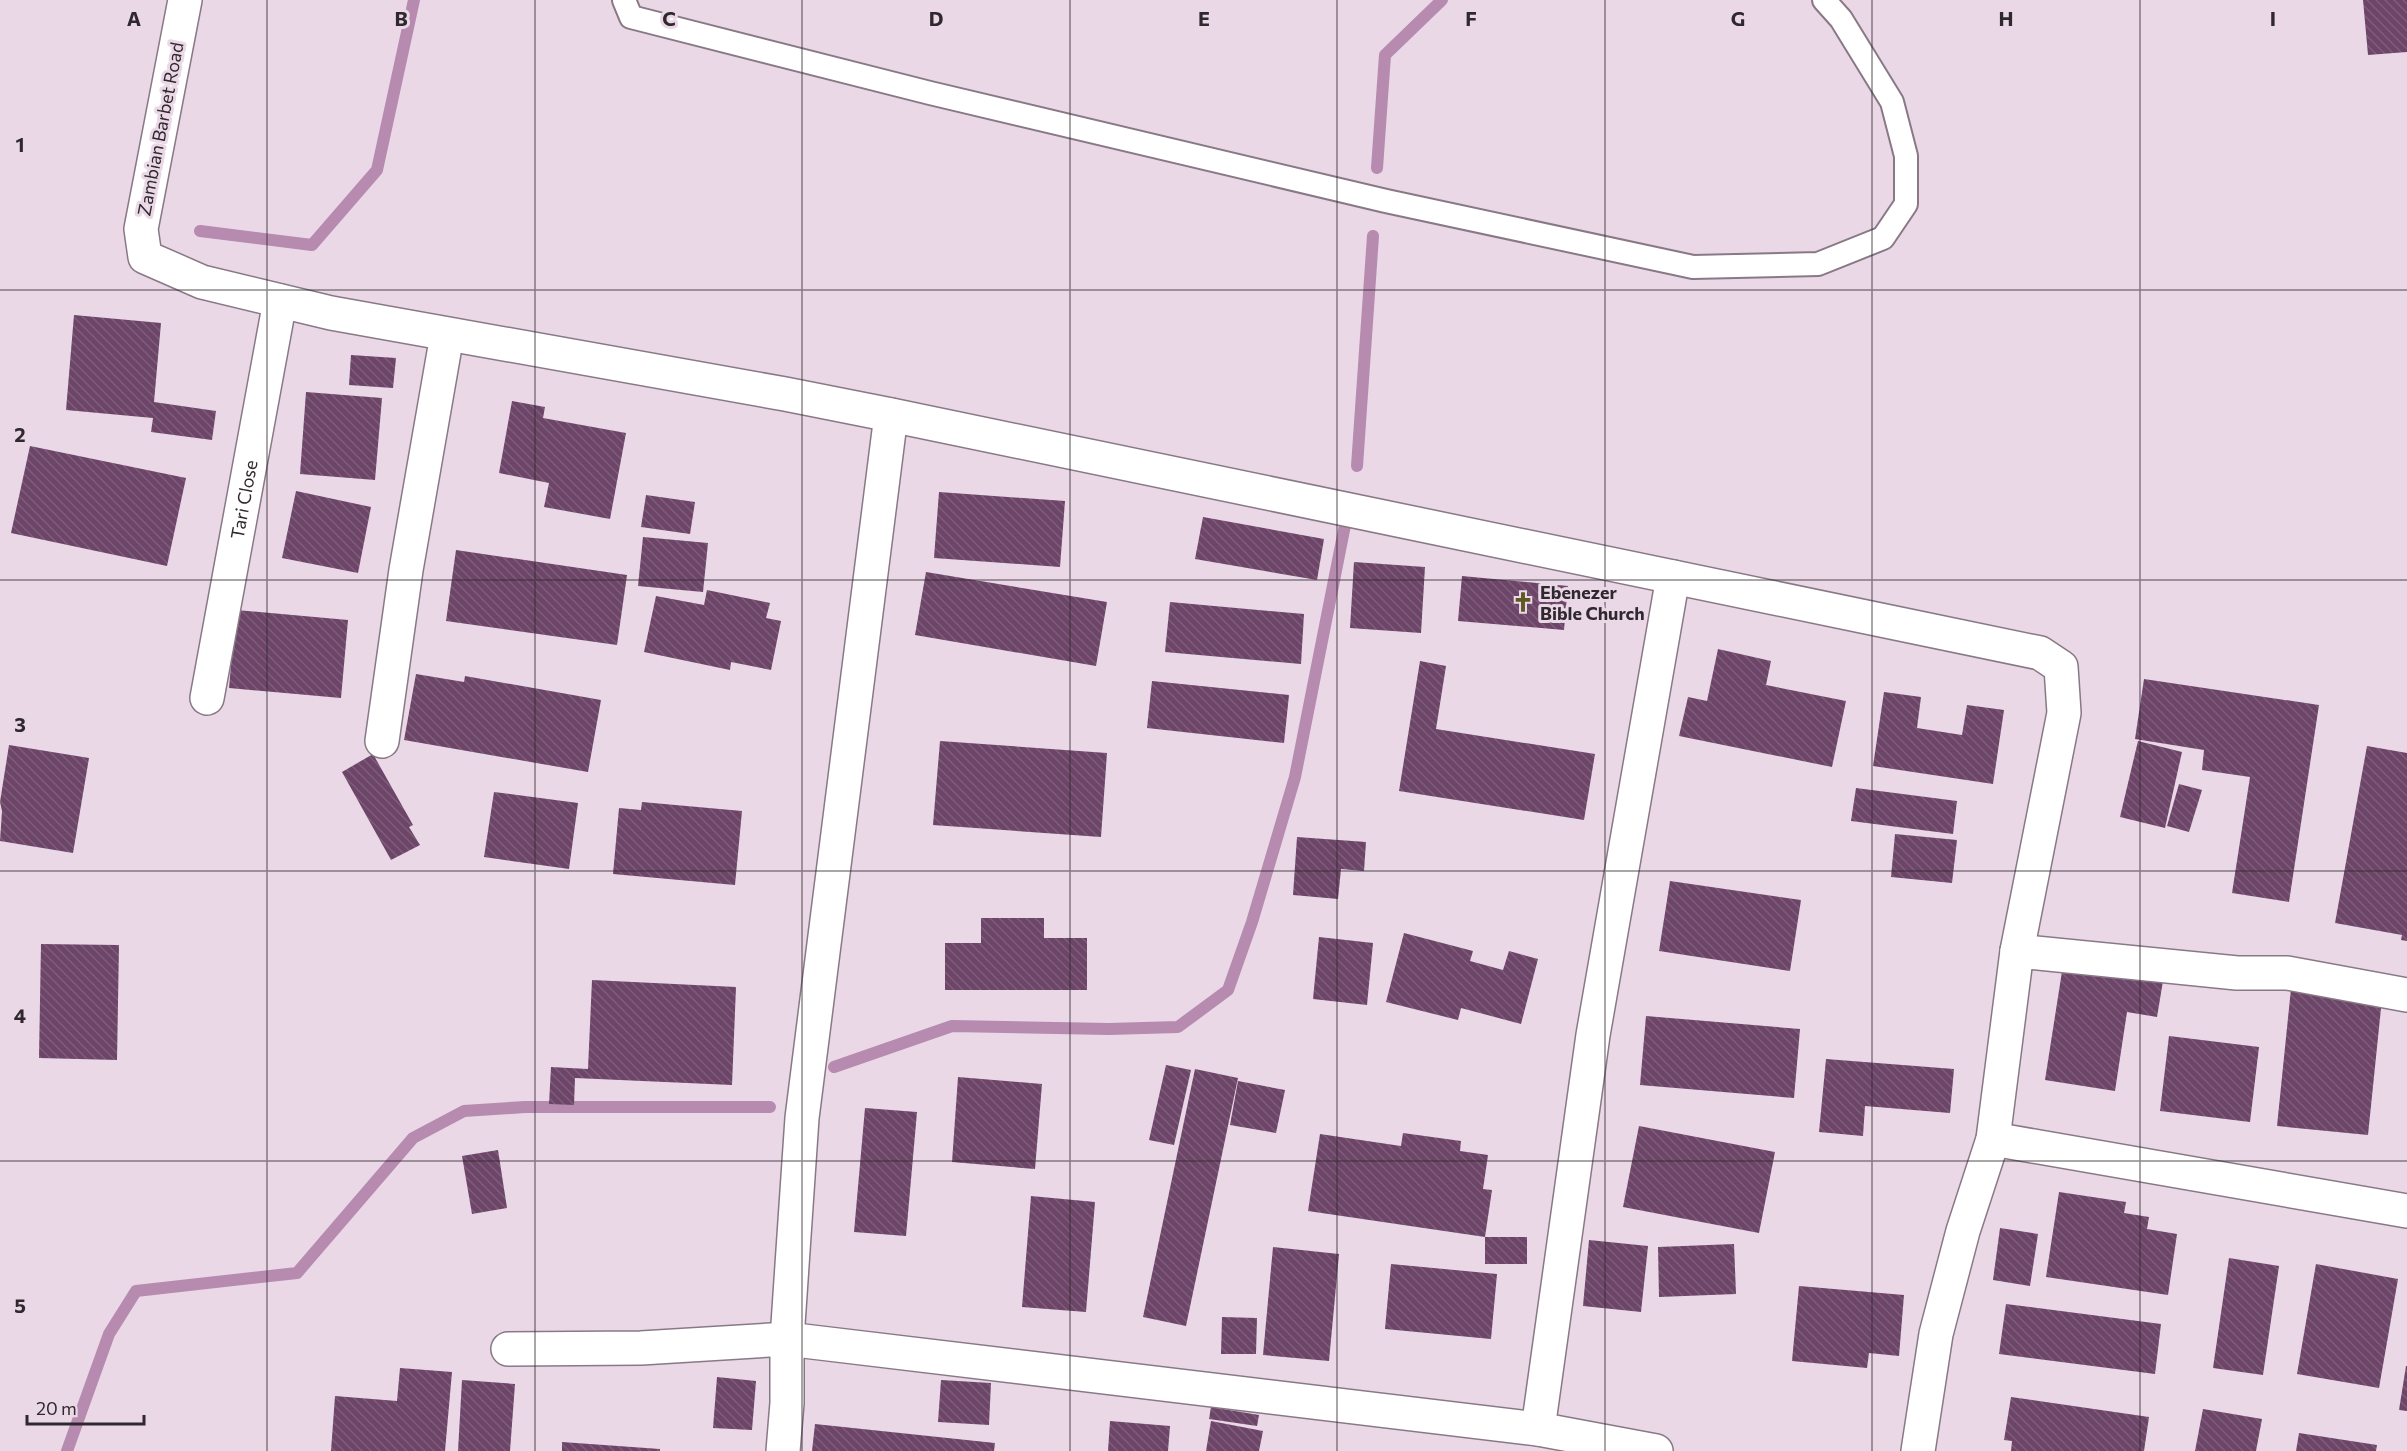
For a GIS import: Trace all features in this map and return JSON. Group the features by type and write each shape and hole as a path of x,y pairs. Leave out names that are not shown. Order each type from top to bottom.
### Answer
{"street":[{"name":"Zambian Barbet Road","path":"185,0 141,229 145,257 202,282 280,301"},
{"path":"280,301 447,335 785,394 891,415 2040,653 2061,667 2064,713 2017,951 1993,1139 1962,1231 1936,1334 1918,1451"},
{"name":"Tari Close","path":"207,698 280,301"},
{"path":"382,741 406,570 447,335"},
{"path":"783,1451 788,1403 787,1339 802,1118 891,415"},
{"path":"1538,1429 1593,1035 1673,577"},
{"path":"2017,951 2237,973 2287,973 2407,995"},
{"path":"1993,1139 2407,1212"},
{"path":"508,1349 641,1348 787,1339 1538,1429 1656,1451"}],"lane":[{"path":"624,0 631,17 930,93 1386,201 1693,267 1818,264 1883,238 1906,204 1906,156 1892,102 1841,19 1824,0"}],"building":[{"path":"2363,0 2407,0 2407,52 2368,55"},
{"path":"74,315 161,323 154,402 216,411 212,440 151,432 153,418 66,410"},
{"path":"351,355 396,358 393,388 349,385"},
{"path":"306,392 382,398 375,480 300,474"},
{"path":"512,401 545,407 543,418 626,433 610,519 544,507 549,483 499,473"},
{"path":"30,446 186,478 167,566 11,533"},
{"path":"296,491 371,507 358,573 282,558"},
{"path":"939,492 1065,501 1060,567 934,558"},
{"path":"646,495 695,502 690,534 641,527"},
{"path":"1203,517 1324,539 1317,580 1195,559"},
{"path":"643,537 708,543 703,592 638,586"},
{"path":"456,550 627,575 617,645 446,621"},
{"path":"1354,562 1425,567 1421,633 1350,628"},
{"path":"926,572 1107,602 1096,666 915,635"},
{"path":"1462,576 1568,586 1564,630 1458,621"},
{"path":"707,590 770,603 766,618 781,621 771,670 731,662 730,670 644,652 656,596 704,605"},
{"path":"1170,602 1304,614 1301,664 1165,652"},
{"path":"236,610 348,620 341,698 229,688"},
{"path":"1718,649 1771,661 1766,685 1846,701 1832,767 1679,736 1688,697 1707,701"},
{"path":"1420,661 1446,666 1436,729 1595,754 1584,820 1399,791"},
{"path":"416,674 464,682 465,676 601,700 588,772 404,740"},
{"path":"2144,679 2319,705 2289,902 2232,893 2250,777 2202,770 2204,750 2135,739"},
{"path":"1152,681 1289,695 1284,743 1147,728"},
{"path":"1884,692 1921,697 1917,728 1962,735 1967,705 2004,710 1993,784 1873,766"},
{"path":"940,741 1107,753 1101,837 933,825"},
{"path":"2138,741 2182,752 2165,828 2120,817"},
{"path":"9,745 89,758 73,853 0,841 2,811 0,802"},
{"path":"2367,746 2407,753 2407,941 2401,940 2402,935 2335,923"},
{"path":"373,754 413,825 409,827 420,845 391,860 342,772"},
{"path":"2179,784 2202,790 2189,832 2167,826"},
{"path":"1856,788 1957,801 1953,834 1851,821"},
{"path":"494,792 578,803 569,869 484,857"},
{"path":"642,802 742,811 735,885 613,874 619,808 641,810"},
{"path":"1895,834 1957,840 1952,883 1891,877"},
{"path":"1297,837 1366,842 1364,871 1341,869 1338,899 1293,895"},
{"path":"1670,881 1801,900 1790,971 1659,951"},
{"path":"981,918 1044,918 1044,938 1087,938 1087,990 945,990 945,943 981,943"},
{"path":"1404,933 1473,951 1470,961 1503,970 1509,951 1538,959 1521,1024 1461,1008 1458,1020 1386,1002"},
{"path":"1319,937 1373,943 1367,1005 1313,999"},
{"path":"41,944 119,945 117,1060 39,1058"},
{"path":"2063,965 2163,981 2157,1017 2127,1012 2115,1091 2045,1080"},
{"path":"2293,969 2384,979 2368,1135 2277,1126"},
{"path":"592,980 736,987 732,1085 575,1078 574,1105 549,1104 551,1067 588,1069"},
{"path":"1646,1016 1800,1029 1794,1098 1640,1085"},
{"path":"2169,1036 2259,1047 2250,1122 2160,1111"},
{"path":"1826,1059 1954,1069 1950,1113 1865,1106 1863,1136 1819,1132"},
{"path":"1166,1065 1191,1070 1174,1145 1149,1140"},
{"path":"1195,1069 1238,1078 1186,1326 1143,1317"},
{"path":"958,1077 1042,1084 1035,1169 952,1162"},
{"path":"1238,1081 1285,1090 1276,1133 1230,1125"},
{"path":"865,1108 917,1112 906,1236 854,1232"},
{"path":"1639,1126 1775,1152 1759,1233 1623,1207"},
{"path":"1403,1133 1461,1141 1460,1151 1488,1155 1483,1189 1492,1190 1485,1237 1308,1211 1320,1134 1401,1146"},
{"path":"498,1150 507,1208 472,1214 462,1156"},
{"path":"2059,1192 2126,1202 2124,1213 2149,1217 2147,1229 2177,1234 2168,1295 2046,1277"},
{"path":"1031,1196 1095,1202 1086,1312 1022,1307"},
{"path":"2000,1228 2038,1234 2030,1286 1993,1280"},
{"path":"1485,1237 1527,1237 1527,1264 1485,1264"},
{"path":"1589,1240 1648,1246 1641,1312 1583,1306"},
{"path":"1734,1244 1736,1294 1659,1297 1658,1247"},
{"path":"1273,1247 1339,1254 1329,1361 1263,1355"},
{"path":"2229,1258 2279,1266 2263,1375 2213,1368"},
{"path":"1391,1264 1497,1274 1491,1339 1385,1329"},
{"path":"2316,1264 2398,1279 2379,1388 2297,1374"},
{"path":"1799,1286 1904,1295 1899,1356 1869,1353 1867,1368 1792,1361"},
{"path":"2006,1304 2161,1324 2155,1374 1999,1354"},
{"path":"1222,1317 1257,1318 1256,1354 1221,1354"},
{"path":"2407,1366 2407,1411 2399,1410"},
{"path":"400,1368 452,1372 445,1451 331,1451 335,1396 397,1401"},
{"path":"717,1377 756,1381 752,1430 713,1428"},
{"path":"462,1380 515,1384 510,1451 458,1451"},
{"path":"941,1380 991,1383 989,1425 938,1422"},
{"path":"2011,1397 2149,1417 2144,1451 2011,1451 2012,1441 2004,1440"},
{"path":"1211,1407 1259,1415 1257,1426 1209,1419"},
{"path":"2203,1409 2262,1419 2256,1451 2195,1451"},
{"path":"1110,1421 1170,1426 1168,1451 1108,1451"},
{"path":"1211,1421 1263,1431 1259,1451 1206,1451"},
{"path":"815,1424 995,1443 994,1451 812,1451"},
{"path":"2299,1433 2377,1445 2376,1451 2296,1451"},
{"path":"562,1442 660,1449 660,1451 562,1451"}],"waterway":[{"path":"200,231 312,245 377,170 414,0"},
{"path":"1377,168 1385,55 1442,0"},
{"path":"1357,466 1373,236"},
{"path":"834,1067 952,1026 1109,1029 1178,1027 1228,990 1252,922 1295,777 1346,520"},
{"path":"67,1451 109,1334 136,1291 297,1273 413,1138 464,1111 525,1107 770,1107"}],"place":[{"name":"Ebenezer Bible Church","path":"1523,602"}]}
